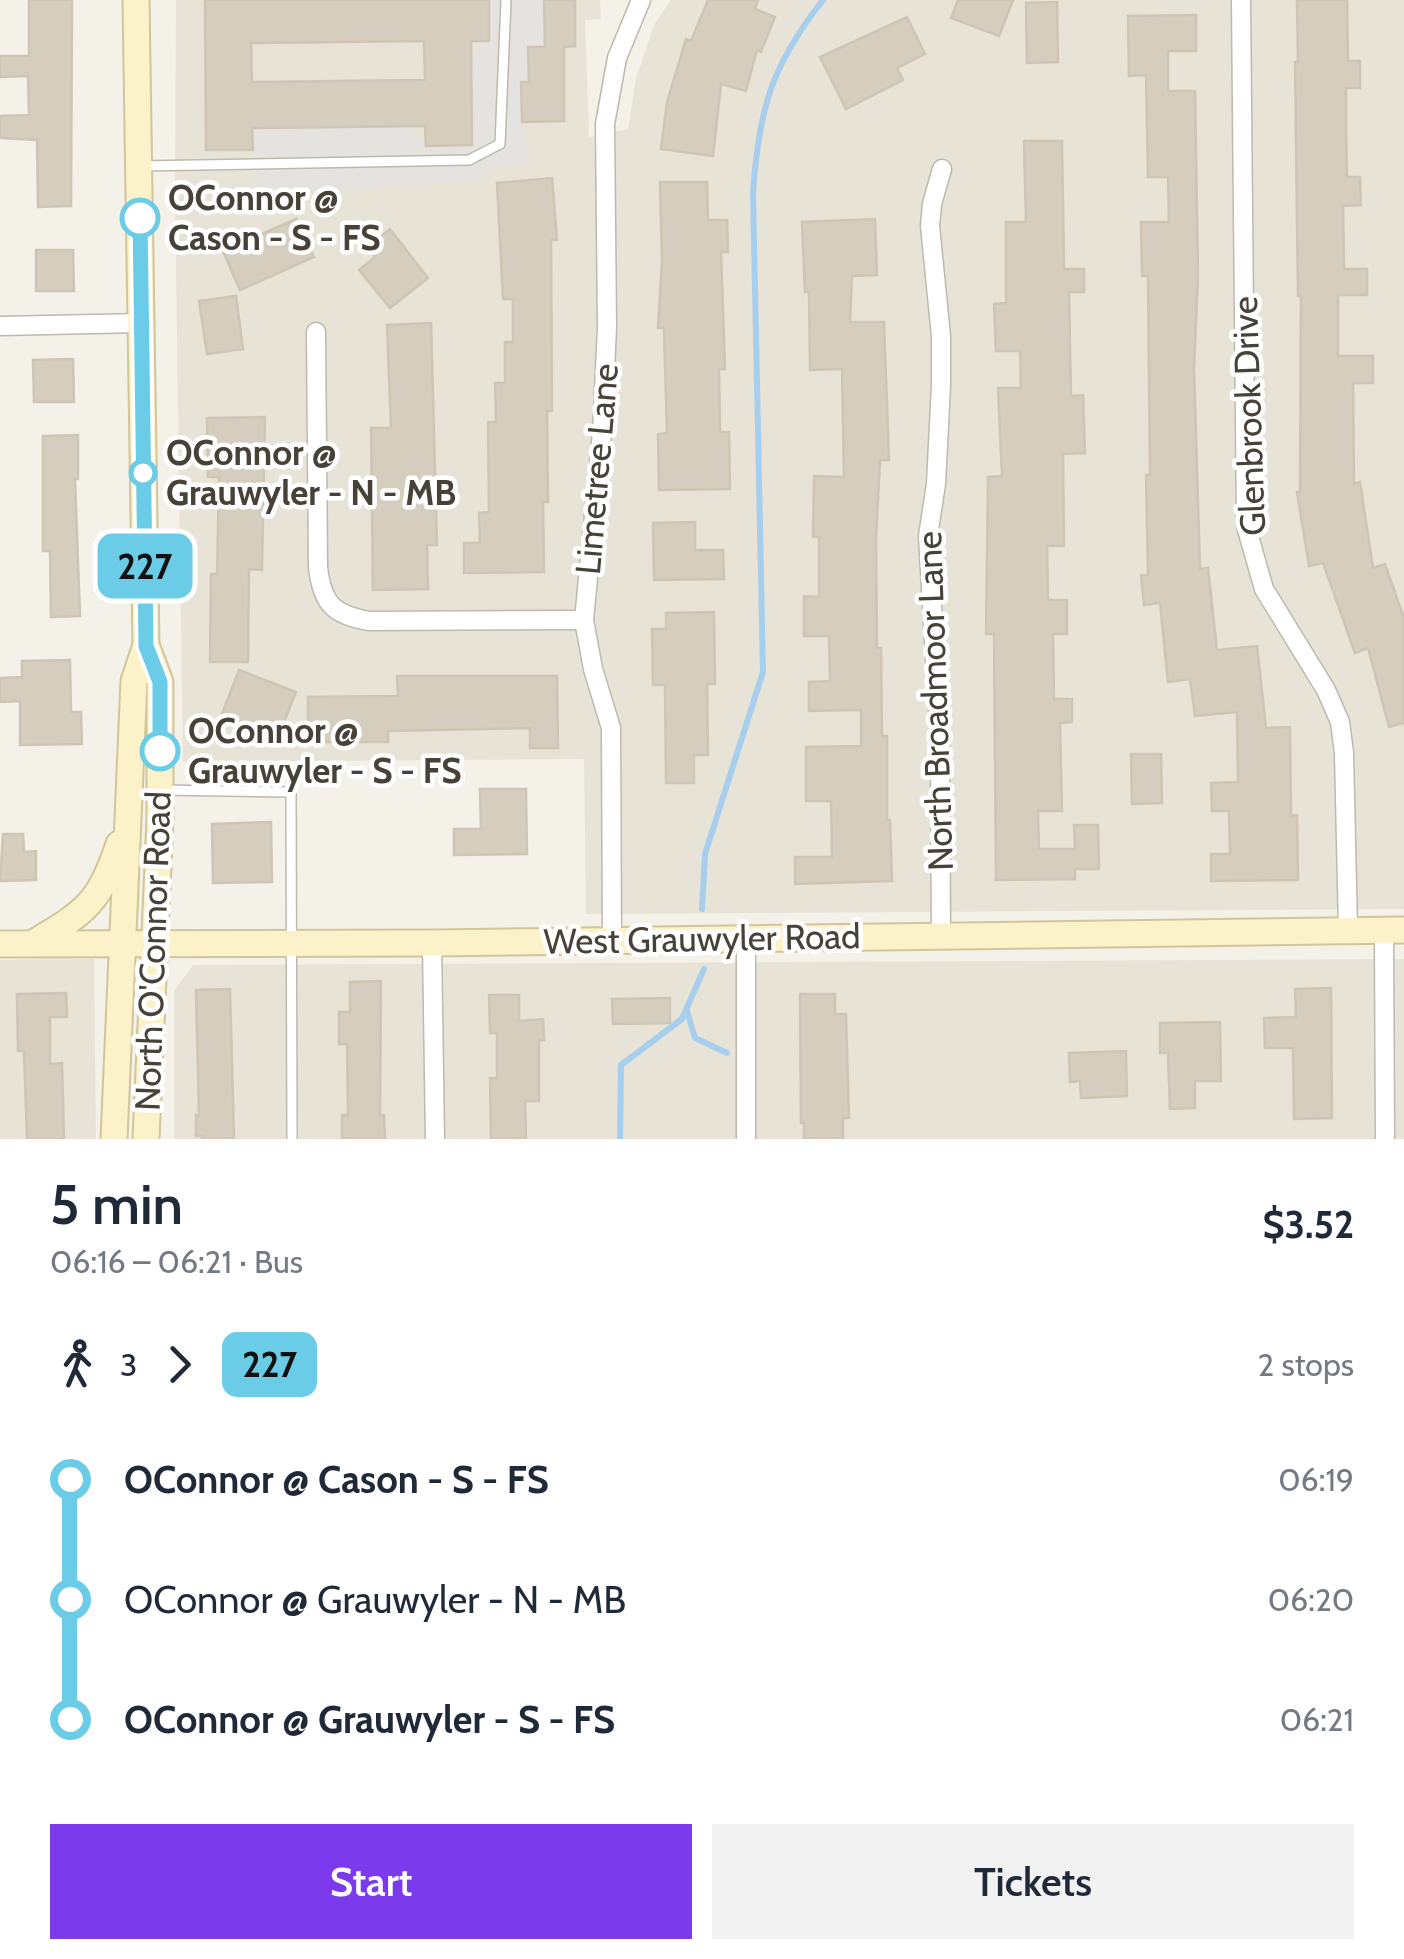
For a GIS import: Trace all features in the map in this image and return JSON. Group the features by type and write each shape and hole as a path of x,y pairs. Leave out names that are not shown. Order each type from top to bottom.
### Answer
{"main road":[{"name":"North O'Connor Road","path":"114,1139 134,681 146,646 136,0"},
{"name":"North O'Connor Road","path":"146,646 160,682 156,944 146,1139"},
{"path":"31,944 96,900 127,820"},
{"name":"West Grauwyler Road","path":"0,944 1394,930"}],"street":[{"name":"Limetree Lane","path":"612,940 611,728 593,669 584,620 608,326 605,124 617,58 642,0"},
{"name":"Glenbrook Drive","path":"1241,0 1246,526 1264,589 1326,690 1340,722 1348,930"},
{"name":"North Broadmoor Lane","path":"941,935 940,744 928,536 936,484 942,385 930,226 942,169"},
{"path":"0,326 141,323"},
{"path":"316,332 318,567 321,594 334,608 349,618 369,621 584,620"},
{"path":"1385,1139 1394,930"},
{"path":"746,938 746,1139"},
{"path":"432,942 435,1139"}],"lane":[{"path":"139,166 469,160 500,144 506,0"},
{"path":"160,790 291,792 292,1139"}],"shaded area":[{"path":"176,0 600,0 601,19 585,20 589,137 628,129 636,79 654,25 671,0 1404,0 1404,909 586,914 584,759 183,762"},
{"path":"489,0 544,0 545,47 528,47 529,82 521,83 522,122 530,161 483,168 479,160 485,179 256,196 252,127 408,126 426,146 472,145 471,61 489,40"},
{"path":"94,959 96,1139 0,1139 0,960"},
{"path":"1404,959 1404,1139 174,1139 174,991 193,965"}],"building":[{"path":"29,0 72,0 71,206 38,207 37,140 0,138 0,116 29,115 28,76 0,77 0,56 29,56"},
{"path":"205,0 489,0 489,41 471,41 472,145 426,146 425,126 252,128 253,150 206,150","holes":["424,41 425,80 252,82 251,43"]},
{"path":"544,0 575,0 575,46 564,47 564,121 522,122 521,82 529,82 528,47 545,47"},
{"path":"708,0 758,0 755,9 775,17 761,52 757,50 746,91 721,84 713,156 661,149 667,102 686,39 691,41"},
{"path":"958,0 1013,0 999,36 951,18"},
{"path":"1297,0 1347,0 1348,61 1360,61 1360,88 1346,88 1346,125 1347,177 1360,177 1361,205 1343,206 1344,269 1367,269 1367,295 1338,295 1338,356 1373,356 1373,383 1353,383 1354,484 1360,482 1373,568 1385,564 1404,618 1404,723 1389,727 1368,648 1355,653 1323,563 1309,566 1297,492 1301,296"},
{"path":"1057,2 1058,62 1027,63 1026,3"},
{"path":"1196,15 1196,51 1168,51 1168,91 1195,91 1198,275 1194,368 1200,569 1208,568 1217,650 1257,646 1266,728 1290,727 1291,816 1297,815 1298,880 1211,881 1211,854 1230,854 1229,811 1212,811 1211,783 1238,782 1237,712 1195,716 1190,679 1168,682 1160,603 1144,605 1141,575 1148,575 1146,475 1150,475 1148,276 1142,276 1141,222 1169,222 1168,177 1148,177 1146,75 1129,76 1128,16"},
{"path":"907,17 925,54 897,68 903,80 846,109 820,57"},
{"path":"1024,141 1062,141 1064,269 1084,269 1084,292 1069,292 1071,396 1083,395 1085,453 1063,454 1064,546 1047,546 1048,600 1067,600 1067,634 1053,634 1054,699 1072,699 1072,722 1060,723 1062,811 1038,811 1039,849 1075,849 1074,825 1098,825 1099,869 1075,869 1075,879 996,880 994,634 986,634 988,477 1002,476 998,388 1021,388 1020,351 996,351 994,304 1006,303 1006,222 1026,222"},
{"path":"552,178 557,240 551,240 552,411 547,411 544,572 464,573 464,543 480,543 479,513 489,512 488,422 496,422 495,383 505,383 505,342 513,342 513,299 503,299 497,183"},
{"path":"660,182 707,182 708,220 727,220 728,252 721,252 725,369 719,369 720,432 729,432 730,489 659,490 658,434 667,433 664,328 658,328 662,261"},
{"path":"296,219 314,257 240,290 223,251"},
{"path":"875,219 877,275 852,276 850,322 884,322 889,460 880,460 877,648 881,648 882,736 887,736 892,881 795,884 795,857 832,857 831,801 806,801 806,747 861,746 861,710 809,711 809,682 830,681 829,636 804,636 804,596 819,597 819,537 813,537 814,476 844,477 842,369 810,370 809,292 805,292 802,222"},
{"path":"390,229 428,278 390,308 359,270 375,257 367,247"},
{"path":"36,250 73,250 74,291 36,291"},
{"path":"236,296 243,349 207,354 199,301"},
{"path":"431,323 437,545 427,545 428,589 373,590 371,428 391,428 387,325"},
{"path":"73,359 74,402 34,402 33,360"},
{"path":"265,417 262,570 249,569 248,662 210,662 211,574 217,574 219,477 208,477 207,418"},
{"path":"78,435 75,479 80,616 51,617 50,551 43,551 43,436"},
{"path":"695,522 695,550 723,550 724,579 654,580 653,523"},
{"path":"714,612 715,684 707,684 708,755 694,755 694,783 666,783 665,685 653,685 652,629 666,629 666,613"},
{"path":"70,660 71,712 81,712 82,744 20,745 20,701 0,702 0,678 22,677 22,661"},
{"path":"239,670 296,692 276,742 220,719"},
{"path":"397,676 557,676 558,748 530,748 530,728 388,731 388,742 308,742 308,697 398,696"},
{"path":"1131,754 1161,754 1162,803 1132,804"},
{"path":"480,789 526,789 527,854 454,855 454,829 481,829"},
{"path":"271,822 272,882 213,883 212,824"},
{"path":"3,834 23,834 24,852 36,851 36,880 0,881"},
{"path":"381,981 380,1115 384,1115 385,1139 342,1139 342,1115 348,1115 347,1044 339,1044 339,1012 350,1012 350,982"},
{"path":"1331,988 1332,1118 1294,1119 1293,1048 1265,1048 1264,1018 1296,1017 1295,989"},
{"path":"230,989 234,1139 202,1139 196,1136 196,990"},
{"path":"66,993 67,1017 50,1017 50,1064 62,1063 64,1139 27,1139 24,1051 18,1051 17,994"},
{"path":"800,994 835,994 835,1014 846,1014 849,1118 843,1118 843,1139 804,1139"},
{"path":"489,995 519,995 519,1021 543,1019 539,1101 525,1101 526,1139 491,1139 490,1078 497,1078 497,1033 490,1033"},
{"path":"670,998 670,1023 613,1024 612,999"},
{"path":"1220,1022 1221,1081 1195,1081 1195,1108 1170,1109 1168,1053 1160,1053 1160,1023"},
{"path":"1126,1051 1127,1096 1081,1098 1080,1081 1070,1082 1069,1053"}],"waterway":[{"path":"702,909 705,854 763,672 753,192 759,136 780,68 823,0"},
{"path":"620,1139 621,1065 682,1019 704,969"},
{"path":"687,1011 695,1038 727,1053"}],"bus line":[{"name":"227","path":"140,218 146,646 160,682 160,751"}],"place":[{"name":"OConnor @ Cason - S - FS","path":"140,218"},
{"name":"OConnor @ Grauwyler - N - MB","path":"143,473"},
{"name":"OConnor @ Grauwyler - S - FS","path":"160,751"}]}
